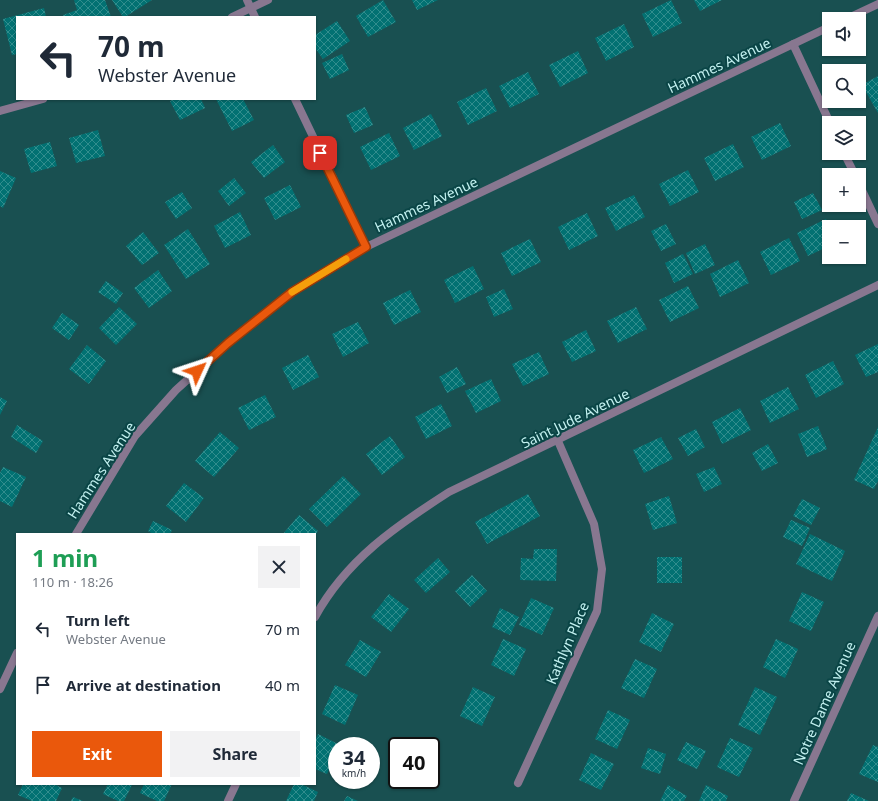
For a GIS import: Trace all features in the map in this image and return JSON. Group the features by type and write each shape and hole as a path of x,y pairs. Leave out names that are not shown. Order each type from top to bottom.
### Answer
{"street":[{"path":"247,0 255,16"},
{"path":"234,16 268,0"},
{"path":"861,12 878,4"},
{"name":"Hammes Avenue","path":"77,533 135,436 176,390 228,343 292,292 366,247 822,30"},
{"path":"793,44 827,116"},
{"path":"0,111 39,100"},
{"path":"295,100 366,247"},
{"path":"866,199 878,224"},
{"name":"Saint Jude Avenue","path":"316,614 324,600 344,575 396,527 449,492 558,441 878,285"},
{"name":"Kathlyn Place","path":"518,783 597,611 602,569 594,524 558,441"},
{"name":"Notre Dame Avenue","path":"794,801 878,616"},
{"path":"0,689 16,655"},
{"path":"228,801 236,785"}],"building":[{"path":"74,0 105,0 111,16 63,15 77,10"},
{"path":"112,0 152,0 127,16 122,16"},
{"path":"383,0 396,22 368,37 356,16"},
{"path":"412,0 438,0 417,10"},
{"path":"671,0 682,23 653,37 642,14"},
{"path":"694,0 722,0 700,11"},
{"path":"44,8 46,16 16,16 16,54 12,55 3,19"},
{"path":"337,21 350,41 323,59 316,49 316,34"},
{"path":"624,24 634,47 606,61 595,38"},
{"path":"578,51 588,73 560,87 549,65"},
{"path":"342,54 349,70 330,79 322,63"},
{"path":"528,72 539,94 510,108 499,86"},
{"path":"878,76 878,113 866,92 866,83"},
{"path":"486,88 497,111 468,125 457,102"},
{"path":"201,100 205,108 180,120 170,101"},
{"path":"216,100 244,100 254,120 232,131"},
{"path":"365,107 373,125 354,133 346,115"},
{"path":"431,114 442,136 414,150 403,128"},
{"path":"780,123 791,146 762,160 751,137"},
{"path":"98,130 105,156 76,163 69,138"},
{"path":"389,133 400,156 371,170 360,147"},
{"path":"50,142 57,166 31,173 24,149"},
{"path":"733,144 744,167 715,181 704,158"},
{"path":"273,145 285,162 264,178 251,162"},
{"path":"688,170 699,192 670,206 659,184"},
{"path":"0,171 16,178 3,208 0,206"},
{"path":"234,178 246,193 229,206 218,191"},
{"path":"290,185 301,207 275,220 264,198"},
{"path":"182,192 192,208 176,219 165,202"},
{"path":"813,193 822,210 802,219 794,202"},
{"path":"634,195 645,217 616,231 605,208"},
{"path":"240,212 251,235 225,248 214,226"},
{"path":"587,213 598,236 569,250 558,227"},
{"path":"822,221 822,249 808,256 797,233"},
{"path":"666,224 676,244 661,251 651,231"},
{"path":"188,229 210,264 186,279 164,245"},
{"path":"143,232 159,253 142,265 126,246"},
{"path":"789,238 800,261 771,275 760,252"},
{"path":"530,239 541,262 512,276 501,253"},
{"path":"705,244 715,265 695,274 686,253"},
{"path":"683,254 693,274 674,283 665,263"},
{"path":"738,260 749,283 720,297 710,274"},
{"path":"473,266 484,289 455,303 444,280"},
{"path":"158,270 172,291 149,308 134,288"},
{"path":"106,281 123,293 116,304 98,292"},
{"path":"688,286 699,308 670,322 659,300"},
{"path":"504,289 513,309 494,317 486,297"},
{"path":"410,290 421,312 394,325 383,303"},
{"path":"119,307 137,324 116,345 99,328"},
{"path":"636,307 647,329 618,343 607,321"},
{"path":"62,313 79,325 69,340 52,328"},
{"path":"358,322 369,343 343,357 332,334"},
{"path":"586,330 596,351 572,362 562,342"},
{"path":"878,344 878,372 866,377 855,355"},
{"path":"87,345 106,361 89,384 69,369"},
{"path":"539,352 549,374 523,386 512,364"},
{"path":"308,355 319,377 293,390 282,368"},
{"path":"833,361 844,384 816,398 805,375"},
{"path":"457,367 466,384 447,393 439,377"},
{"path":"491,379 501,401 476,413 465,391"},
{"path":"788,387 799,409 770,423 760,401"},
{"path":"265,395 276,417 249,430 238,408"},
{"path":"0,397 7,401 0,415"},
{"path":"441,404 452,426 426,439 415,417"},
{"path":"740,408 751,430 722,444 712,422"},
{"path":"17,425 43,441 36,453 11,437"},
{"path":"818,426 827,449 807,457 798,434"},
{"path":"878,427 878,481 874,489 854,480"},
{"path":"696,429 705,447 688,456 678,438"},
{"path":"220,432 239,448 214,477 195,461"},
{"path":"390,436 405,457 382,475 366,454"},
{"path":"661,437 673,459 644,473 633,450"},
{"path":"768,444 778,463 762,471 752,453"},
{"path":"3,467 26,477 12,507 0,501 0,473"},
{"path":"714,467 722,484 704,492 696,474"},
{"path":"343,476 361,494 327,527 309,509"},
{"path":"184,483 204,498 186,522 166,506"},
{"path":"528,494 540,516 487,544 475,522"},
{"path":"669,496 677,523 653,530 645,504"},
{"path":"802,499 820,508 811,525 793,516"},
{"path":"299,515 318,531 316,534 284,533"},
{"path":"791,520 810,528 802,546 783,537"},
{"path":"153,521 172,530 170,533 151,533 148,531"},
{"path":"810,534 845,551 832,581 796,564"},
{"path":"534,549 557,549 556,581 520,580 521,558 533,559"},
{"path":"657,557 682,557 682,583 657,583"},
{"path":"438,558 450,572 426,593 414,580"},
{"path":"472,575 487,591 470,607 455,591"},
{"path":"802,592 824,602 811,631 789,621"},
{"path":"389,594 409,609 391,632 371,617"},
{"path":"531,598 554,608 542,635 519,625"},
{"path":"500,608 519,617 510,635 492,627"},
{"path":"652,613 674,624 661,652 639,642"},
{"path":"503,639 526,649 514,676 491,665"},
{"path":"776,639 798,649 785,678 763,667"},
{"path":"360,640 381,652 366,677 345,665"},
{"path":"635,659 657,669 644,698 621,688"},
{"path":"335,685 358,695 345,725 322,714"},
{"path":"473,687 495,697 482,726 460,716"},
{"path":"755,687 777,697 760,735 738,725"},
{"path":"608,710 630,720 617,749 595,739"},
{"path":"318,734 328,739 328,772 327,774 316,769 316,738"},
{"path":"730,738 753,748 739,777 717,767"},
{"path":"686,742 706,751 697,769 677,760"},
{"path":"873,745 878,747 878,782 859,774"},
{"path":"648,748 666,754 660,774 641,768"},
{"path":"591,753 614,764 601,790 579,780"},
{"path":"23,785 56,785 62,788 56,801 32,801 18,795"},
{"path":"108,785 132,785 124,801 118,801 103,794"},
{"path":"144,785 172,785 164,801 157,801 140,793"},
{"path":"294,785 303,785 318,792 314,801 286,801"},
{"path":"668,785 687,796 684,801 660,801"},
{"path":"706,785 728,796 726,801 699,801"},
{"path":"851,793 869,801 847,801"},
{"path":"347,796 358,801 344,801"},
{"path":"73,797 83,801 71,801"}],"slow traffic":[{"path":"292,292 346,259"}],"route":[{"path":"197,371 228,343 292,292 366,247 320,153"}]}
